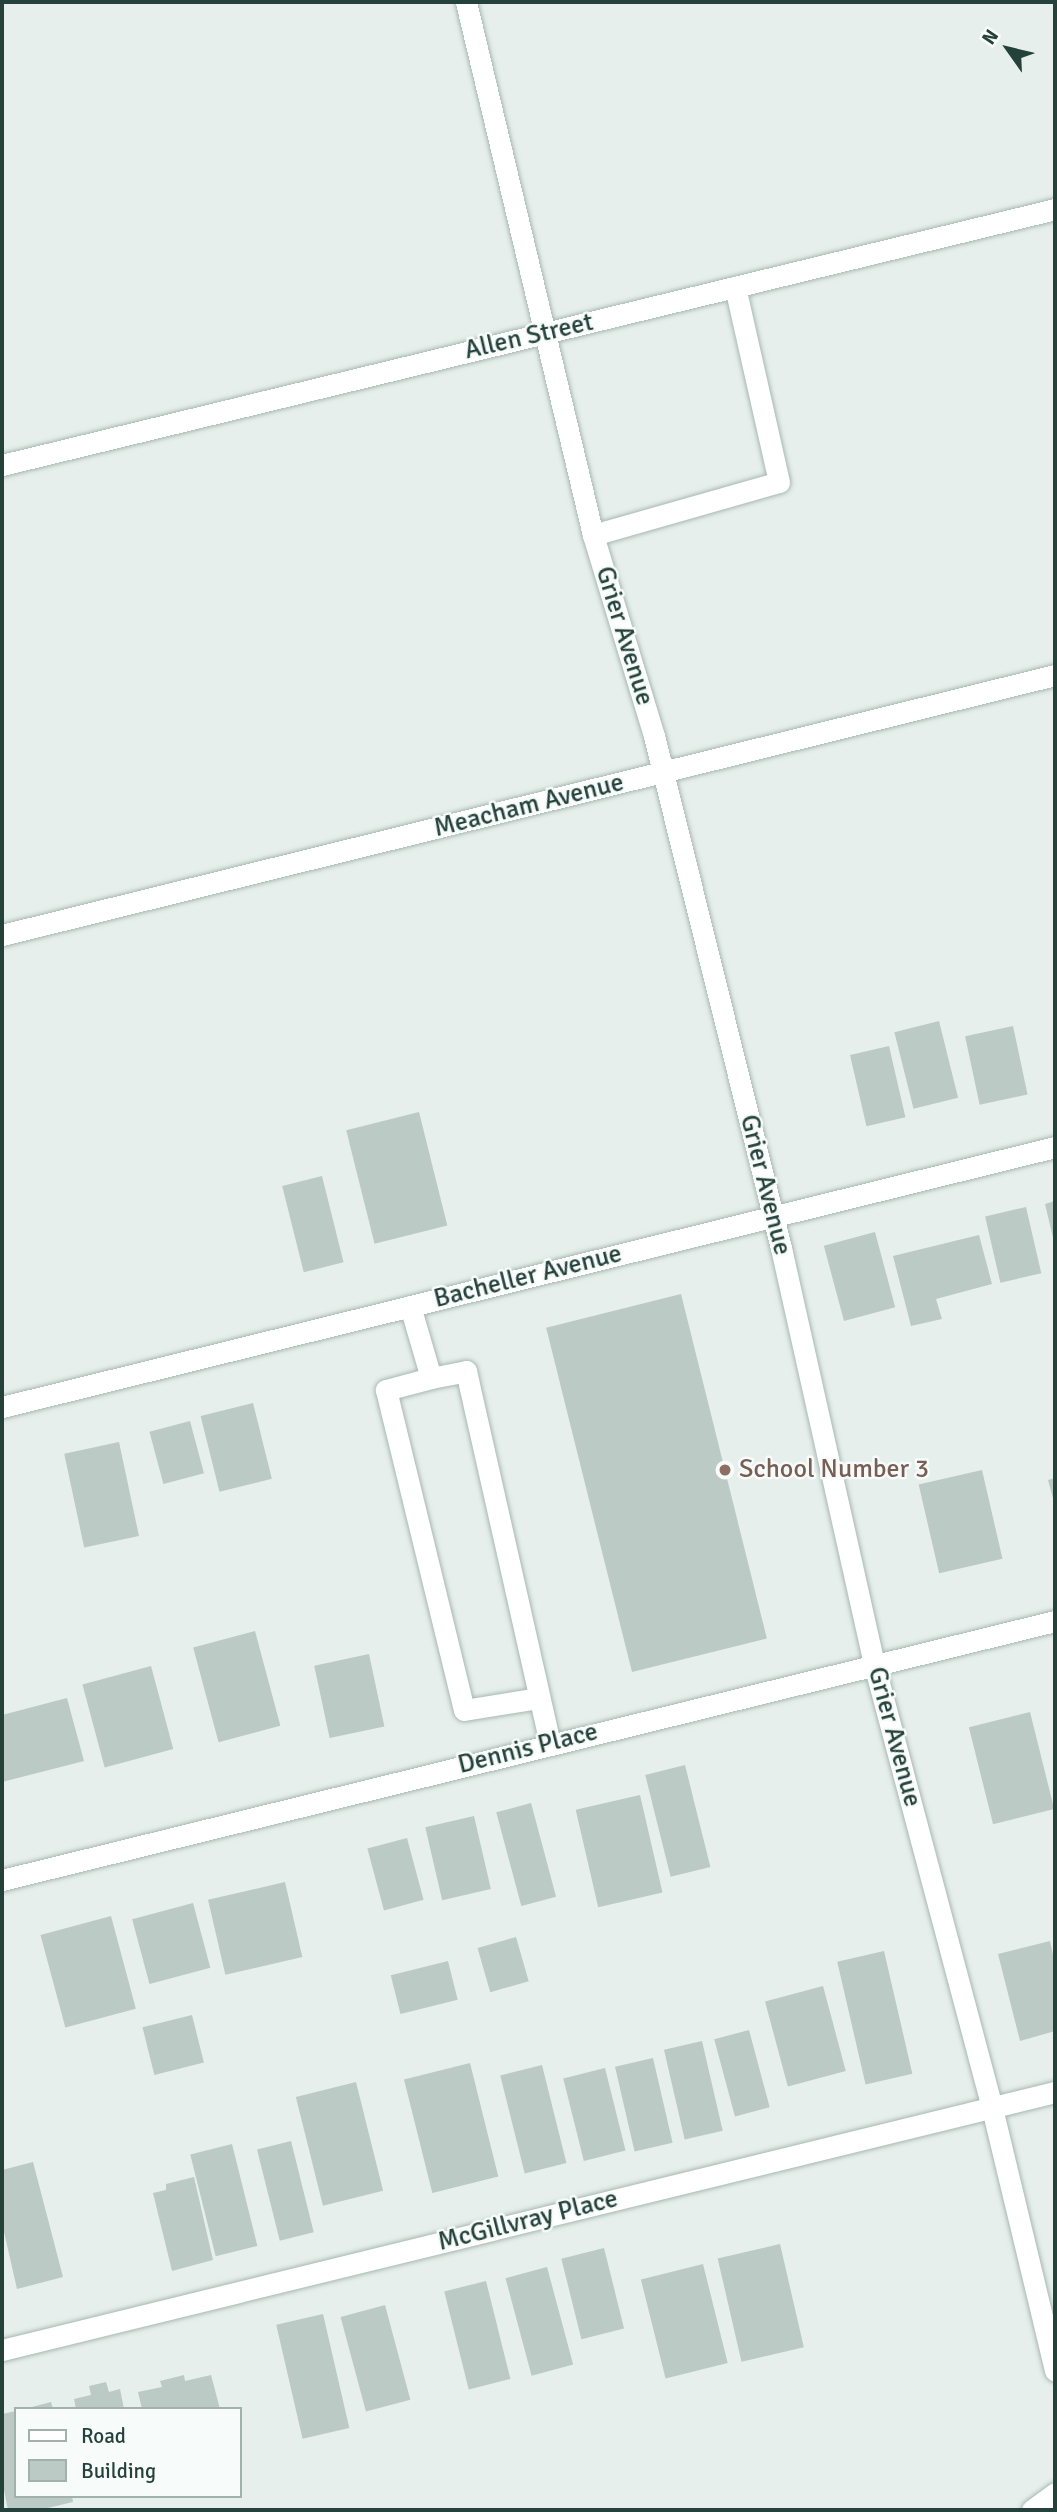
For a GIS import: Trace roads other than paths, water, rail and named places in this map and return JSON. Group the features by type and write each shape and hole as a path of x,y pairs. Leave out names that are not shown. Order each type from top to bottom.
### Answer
{"street":[{"name":"Grier Avenue","path":"466,2 593,535 664,773 773,1216 874,1664 992,2108 1055,2371"},
{"name":"Allen Street","path":"2,465 1055,209"},
{"path":"593,535 779,482 735,287"},
{"name":"Meacham Avenue","path":"2,935 1055,675"},
{"name":"Bacheller Avenue","path":"2,1407 1055,1147"},
{"path":"410,1306 431,1378"},
{"path":"539,1698 464,1710 386,1390 466,1371 550,1743"},
{"name":"Dennis Place","path":"2,1880 550,1743 1055,1621"},
{"name":"McGillvray Place","path":"2,2350 1055,2092"},
{"path":"1032,2510 1055,2493"}],"place":[{"name":"School Number 3","path":"725,1470"}]}
